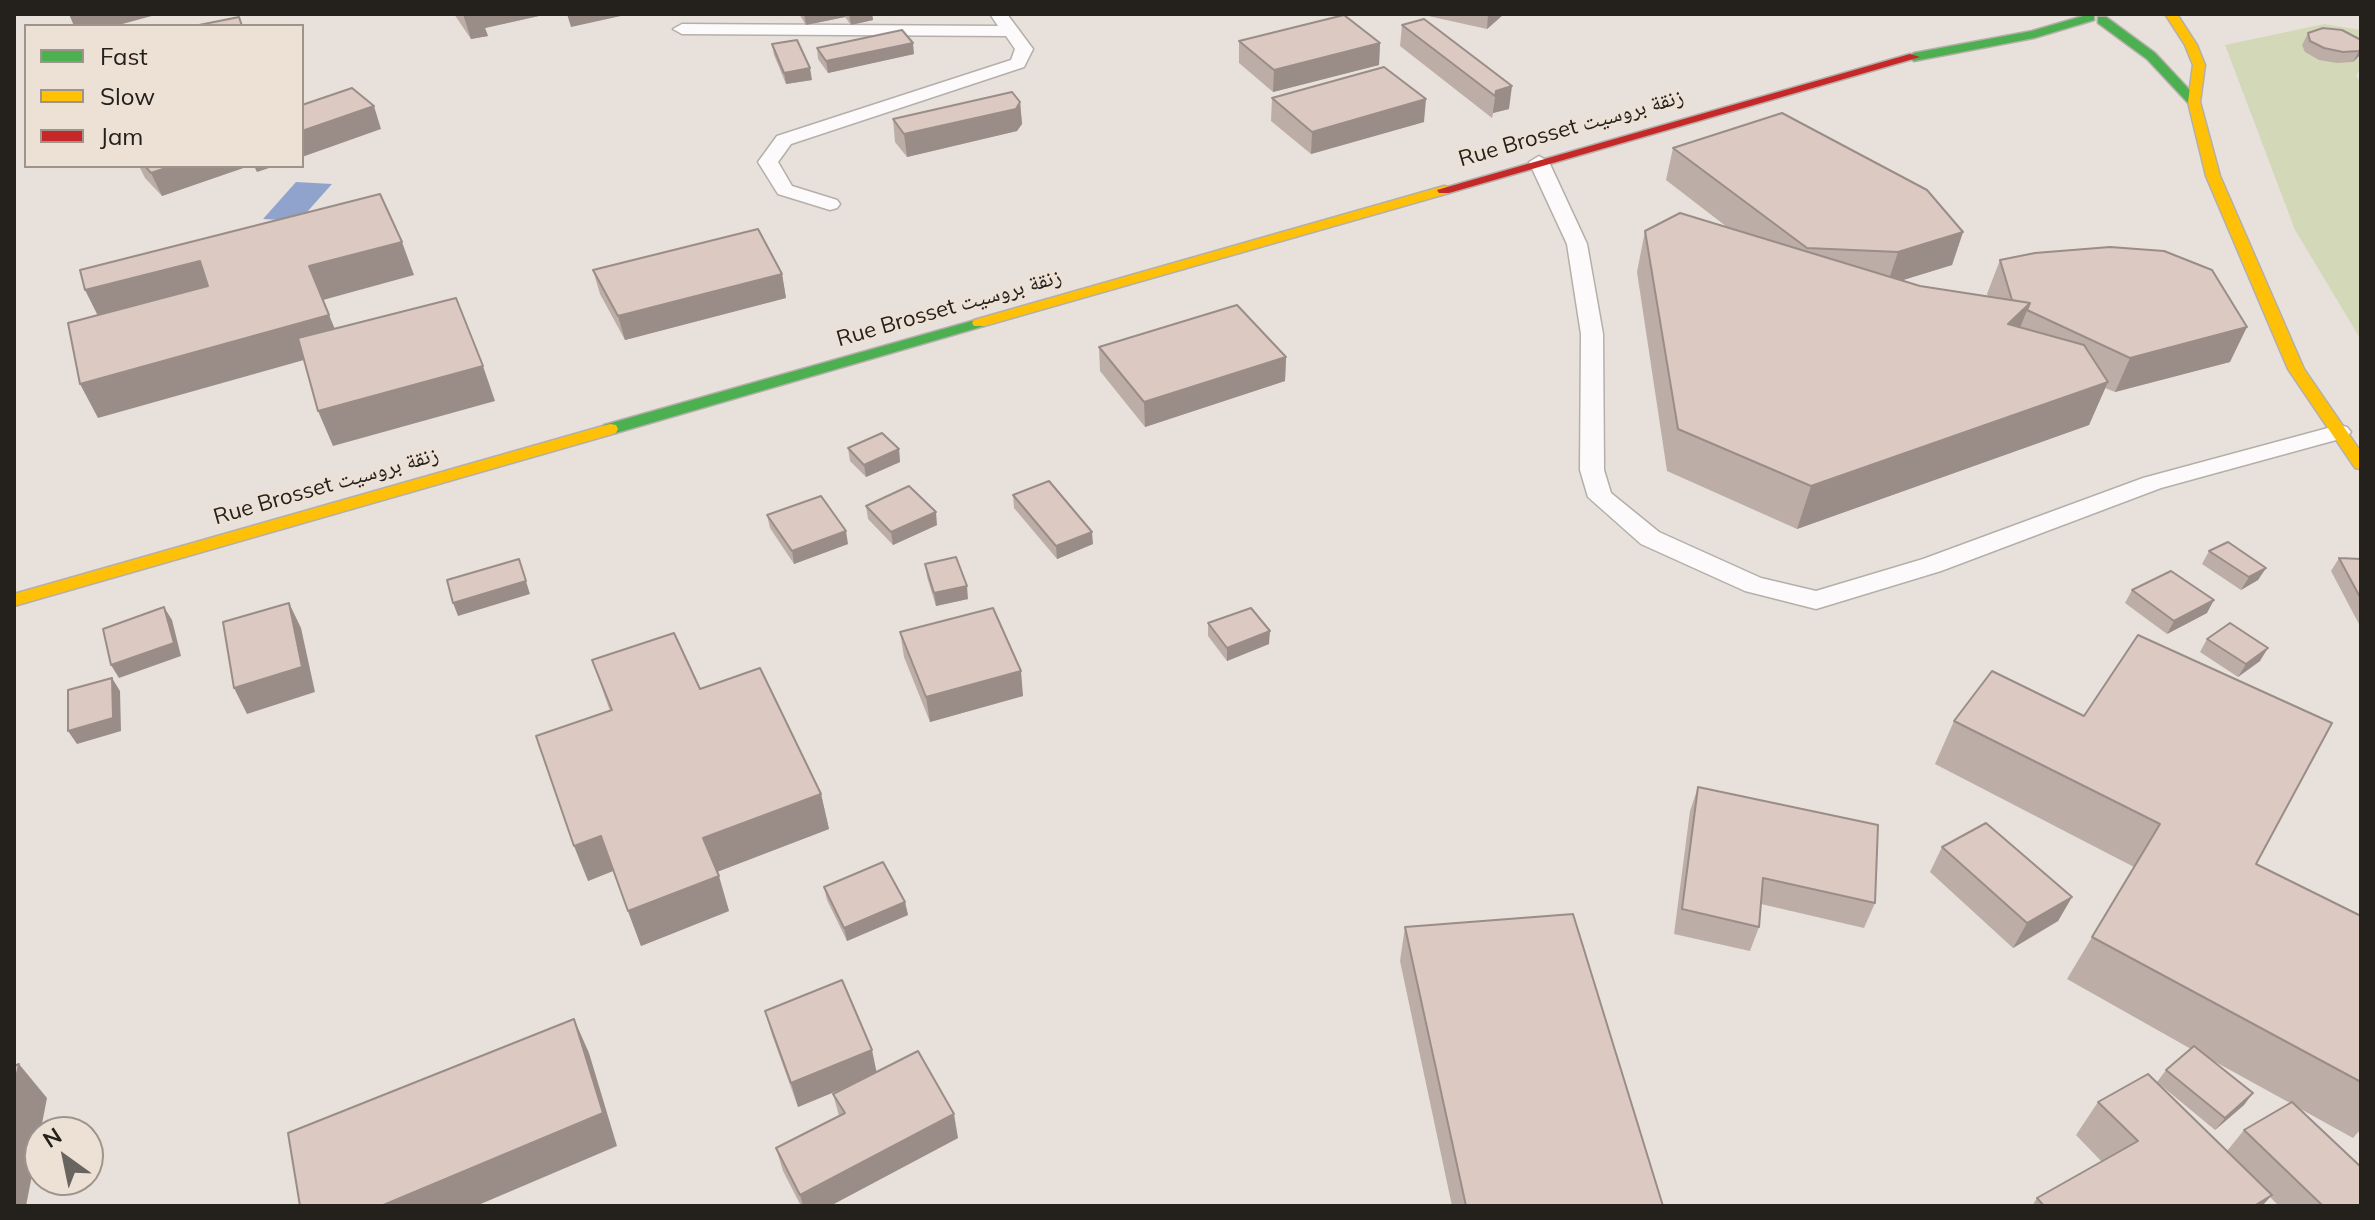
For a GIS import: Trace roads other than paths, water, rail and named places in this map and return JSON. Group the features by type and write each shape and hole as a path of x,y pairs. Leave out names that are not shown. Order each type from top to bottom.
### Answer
{"main road":[{"path":"2089,17 2151,56 2194,102"},
{"path":"1896,60 2034,34 2089,17 2156,17 2191,45 2199,65 2194,102 2213,176 2296,369 2361,464"},
{"path":"1896,60 1963,27"},
{"name":"Rue Brosset زنقة بروسيت","path":"14,600 1896,60"}],"lane":[{"path":"830,204 785,190 768,162 784,140 1018,63 1024,49 998,14"},
{"path":"682,29 1012,31"},
{"path":"1539,162 1577,244 1592,334 1592,470 1600,497 1650,538 1754,585 1816,600 1932,565 2152,483 2339,432"}],"water":[{"path":"296,182 332,184 299,221 263,219"}]}
